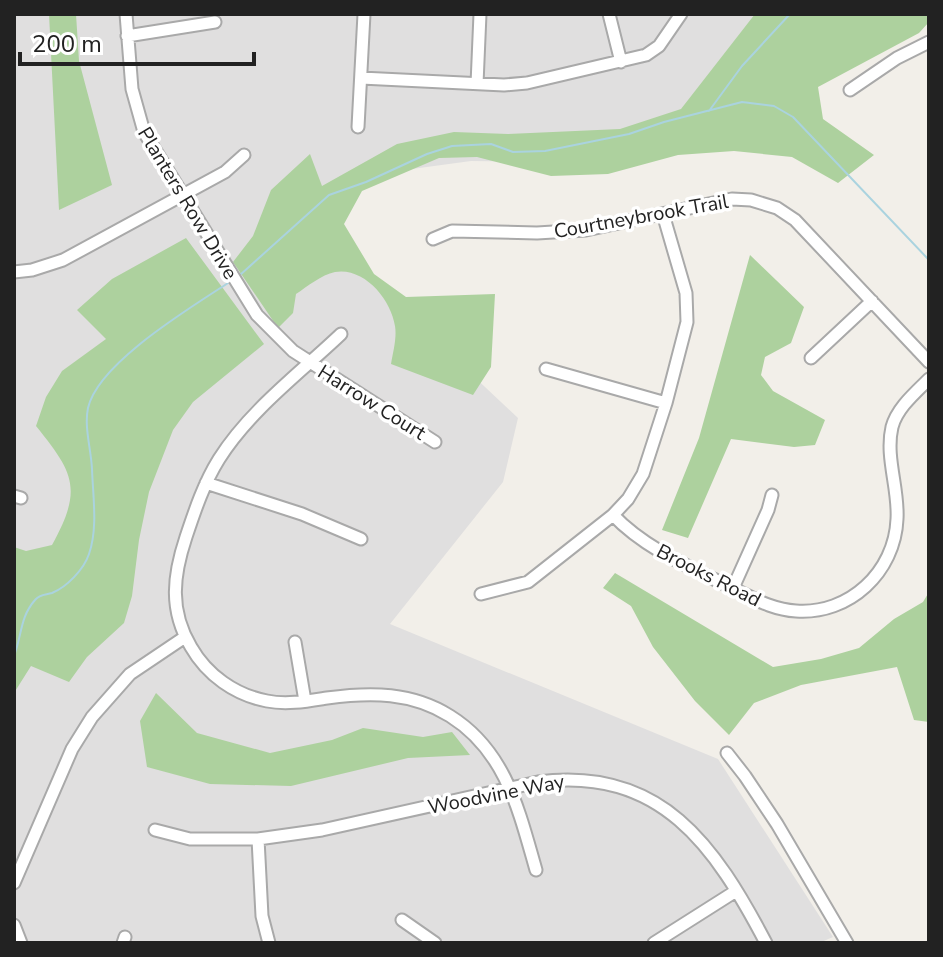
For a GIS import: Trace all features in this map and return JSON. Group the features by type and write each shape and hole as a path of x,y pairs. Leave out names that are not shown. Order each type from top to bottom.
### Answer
{"street":[{"name":"Planters Row Drive","path":"126,14 132,89 139,120 149,142 257,315 284,343 310,363"},
{"path":"358,127 364,14"},
{"path":"477,84 480,14"},
{"path":"609,14 621,62"},
{"path":"361,78 477,84 527,83 621,62 654,50 681,14"},
{"path":"127,36 215,22"},
{"path":"850,90 897,58 929,42"},
{"path":"14,272 63,260 225,172 244,155"},
{"name":"Courtneybrook Trail","path":"433,239 452,231 570,232 732,199 751,200 777,208 795,220 929,362"},
{"path":"481,594 528,582 613,515 628,499 643,474 684,336 687,307 682,276 663,214"},
{"path":"811,358 872,301"},
{"path":"341,334 240,431 206,483 175,576 176,608 185,637 202,664 233,689 269,701 380,694 408,698 436,708 461,723 503,770 536,870"},
{"name":"Harrow Court","path":"310,363 435,442"},
{"path":"546,369 666,403"},
{"name":"Brooks Road","path":"613,515 646,543 779,609 807,611 841,603 871,581 888,556 895,536 897,509 891,457 893,425 907,401 929,379"},
{"path":"206,483 302,514 361,539"},
{"path":"733,588 772,495"},
{"path":"14,883 72,749 92,717 130,674 185,637"},
{"path":"295,642 305,701"},
{"path":"727,753 777,824 847,943"},
{"name":"Woodvine Way","path":"155,830 190,839 258,839 322,830 538,782 575,780 608,784 641,794 672,812 699,837 736,891 766,943"},
{"path":"258,839 262,916 269,943"},
{"path":"654,943 736,891"},
{"path":"402,920 435,943"},
{"path":"14,925 21,943"}],"shaded area":[{"path":"14,14 783,14 686,137 572,162 471,161 412,169 301,202 332,243 518,418 503,482 390,624 718,759 833,937 819,943 14,943"}],"green space":[{"path":"49,14 76,14 79,61 112,185 59,210"},
{"path":"755,14 929,15 929,22 919,33 818,87 823,119 874,155 838,183 792,157 734,151 678,155 608,174 551,176 477,157 439,158 362,191 344,224 374,274 406,297 495,294 491,367 473,395 391,364 395,326 388,305 366,280 346,272 335,272 320,278 296,294 293,313 278,328 233,262 253,236 271,190 310,154 322,186 397,144 454,132 508,134 620,129 681,109"},
{"path":"186,238 264,344 193,402 173,430 149,492 132,596 124,623 87,657 69,682 31,666 14,693 14,547 26,551 52,545 62,526 71,495 66,470 36,426 46,397 62,371 106,339 77,310 112,279"},
{"path":"750,255 804,307 791,343 765,357 761,375 773,391 825,420 815,445 794,447 731,439 688,538 662,530 699,438"},
{"path":"615,573 773,667 821,659 859,648 894,619 923,602 929,592 929,722 914,720 897,667 801,685 754,703 729,735 695,701 653,647 631,606 603,588"},
{"path":"156,693 197,733 270,753 332,740 363,728 423,737 452,732 470,755 408,758 291,786 210,784 147,767 140,721"}],"waterway":[{"path":"709,111 742,66 790,14"},
{"path":"240,275 329,195 427,154 452,146 491,144 513,152 545,151 629,134 742,102 774,106 793,117 929,260"},
{"path":"14,656 30,606 39,597 69,582 89,554 94,512 87,415 95,391 127,355 228,283"}]}
